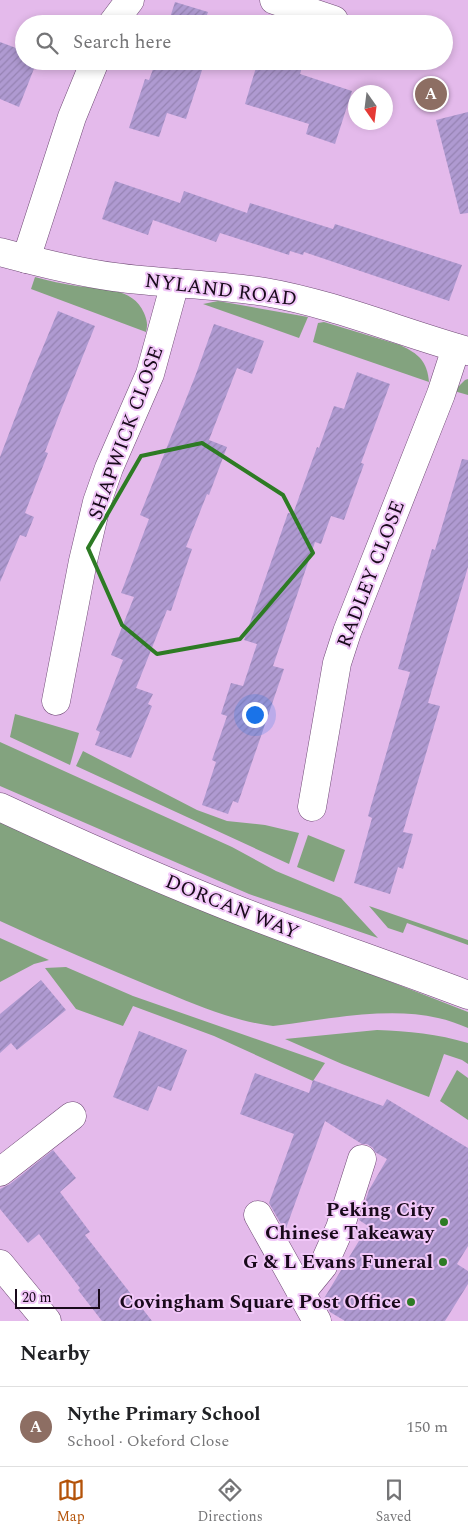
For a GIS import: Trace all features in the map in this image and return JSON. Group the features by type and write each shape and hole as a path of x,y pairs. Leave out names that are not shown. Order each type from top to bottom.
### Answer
{"street":[{"path":"119,15 130,0"},
{"path":"274,0 319,15"},
{"path":"26,259 72,117 91,70"},
{"name":"NYLAND ROAD","path":"0,252 114,277 247,290 308,302 462,349"},
{"name":"SHAPWICK CLOSE","path":"56,701 83,561 97,502 109,468 150,374 175,283"},
{"name":"RADLEY CLOSE","path":"312,807 337,663 347,632 441,394 462,349"},
{"name":"DORCAN WAY","path":"0,806 99,852 216,902 468,995"},
{"path":"0,1172 72,1116"},
{"path":"301,1293 323,1266 340,1228 362,1159"},
{"path":"258,1215 317,1321"},
{"path":"0,1264 47,1321"}],"highlighted area":[{"path":"202,443 283,495 313,553 240,639 157,654 122,625 88,548 141,456"}],"green space":[{"path":"35,277 124,294 139,304 147,322 146,332 31,289"},
{"path":"218,301 308,317 299,338 203,304"},
{"path":"324,322 407,348 424,363 429,382 313,342 318,323"},
{"path":"468,379 468,395 454,391 465,380"},
{"path":"15,714 79,733 70,765 10,737"},
{"path":"0,742 232,847 276,871 341,898 378,938 249,894 0,786"},
{"path":"83,751 197,810 227,821 265,825 299,833 289,864 76,766"},
{"path":"0,822 174,897 468,1012 468,1028 438,1018 398,1013 356,1015 273,1026 258,1024 200,1006 59,947 0,921"},
{"path":"308,835 345,850 334,882 297,867"},
{"path":"369,906 468,940 468,945 407,923 403,933 388,928"},
{"path":"0,938 49,960 34,964 0,982"},
{"path":"66,967 133,996 325,1063 313,1081 214,1036 133,1006 123,1026 76,1009 45,968"},
{"path":"377,1030 445,1037 468,1043 468,1064 444,1054 429,1097 342,1064 285,1039"},
{"path":"457,1070 468,1078 468,1120 440,1101"}],"building":[{"path":"175,2 208,12 207,15 171,15"},
{"path":"0,42 15,48 15,70 33,70 19,107 0,99"},
{"path":"153,70 202,70 186,119 167,113 159,137 129,128 145,79 149,80"},
{"path":"255,70 301,70 300,74 348,90 348,103 335,144 306,134 309,124 245,104"},
{"path":"468,112 468,213 460,214 436,120"},
{"path":"115,181 180,203 184,191 247,213 250,203 333,229 335,224 462,265 449,301 304,252 303,255 290,251 289,255 220,233 216,242 153,220 148,235 102,219"},
{"path":"58,311 95,326 45,452 48,453 25,513 34,517 26,537 20,535 0,582 0,457"},
{"path":"214,324 264,341 252,374 237,368 209,440 227,447 209,495 207,494 186,547 192,549 171,611 167,610 136,688 153,694 148,704 152,706 131,758 95,745 100,732 96,730 123,660 111,655 134,597 121,593 149,519 140,515"},
{"path":"357,372 390,384 361,463 364,464 344,520 331,516 321,544 315,542 273,666 284,669 238,803 233,801 228,814 202,805 216,762 212,760 227,716 221,714 231,683 243,686 257,644 244,640 288,513 293,514 334,406 344,409"},
{"path":"462,459 468,460 468,567 428,703 440,706 403,832 413,834 403,869 398,867 390,894 354,883 372,818 368,816 410,672 398,669 432,549 435,550"},
{"path":"41,980 66,1010 17,1050 11,1043 0,1053 0,1014"},
{"path":"139,1031 187,1050 171,1091 158,1086 148,1111 113,1097"},
{"path":"255,1073 309,1093 313,1080 383,1106 387,1099 468,1148 468,1246 457,1264 468,1271 468,1284 445,1321 345,1321 330,1312 323,1300 368,1226 359,1220 369,1190 387,1159 375,1152 367,1144 362,1144 325,1121 285,1231 269,1203 294,1134 240,1114"},
{"path":"53,1150 76,1178 60,1192 90,1232 85,1235 152,1321 102,1321 78,1290 80,1288 39,1234 28,1243 0,1209 0,1189 10,1184"}],"place":[{"name":"Nythe Primary School","path":"431,94"},
{"name":"Peking City Chinese Takeaway","path":"444,1222"},
{"name":"G & L Evans Funeral","path":"443,1262"},
{"name":"Covingham Square Post Office","path":"411,1302"}]}
